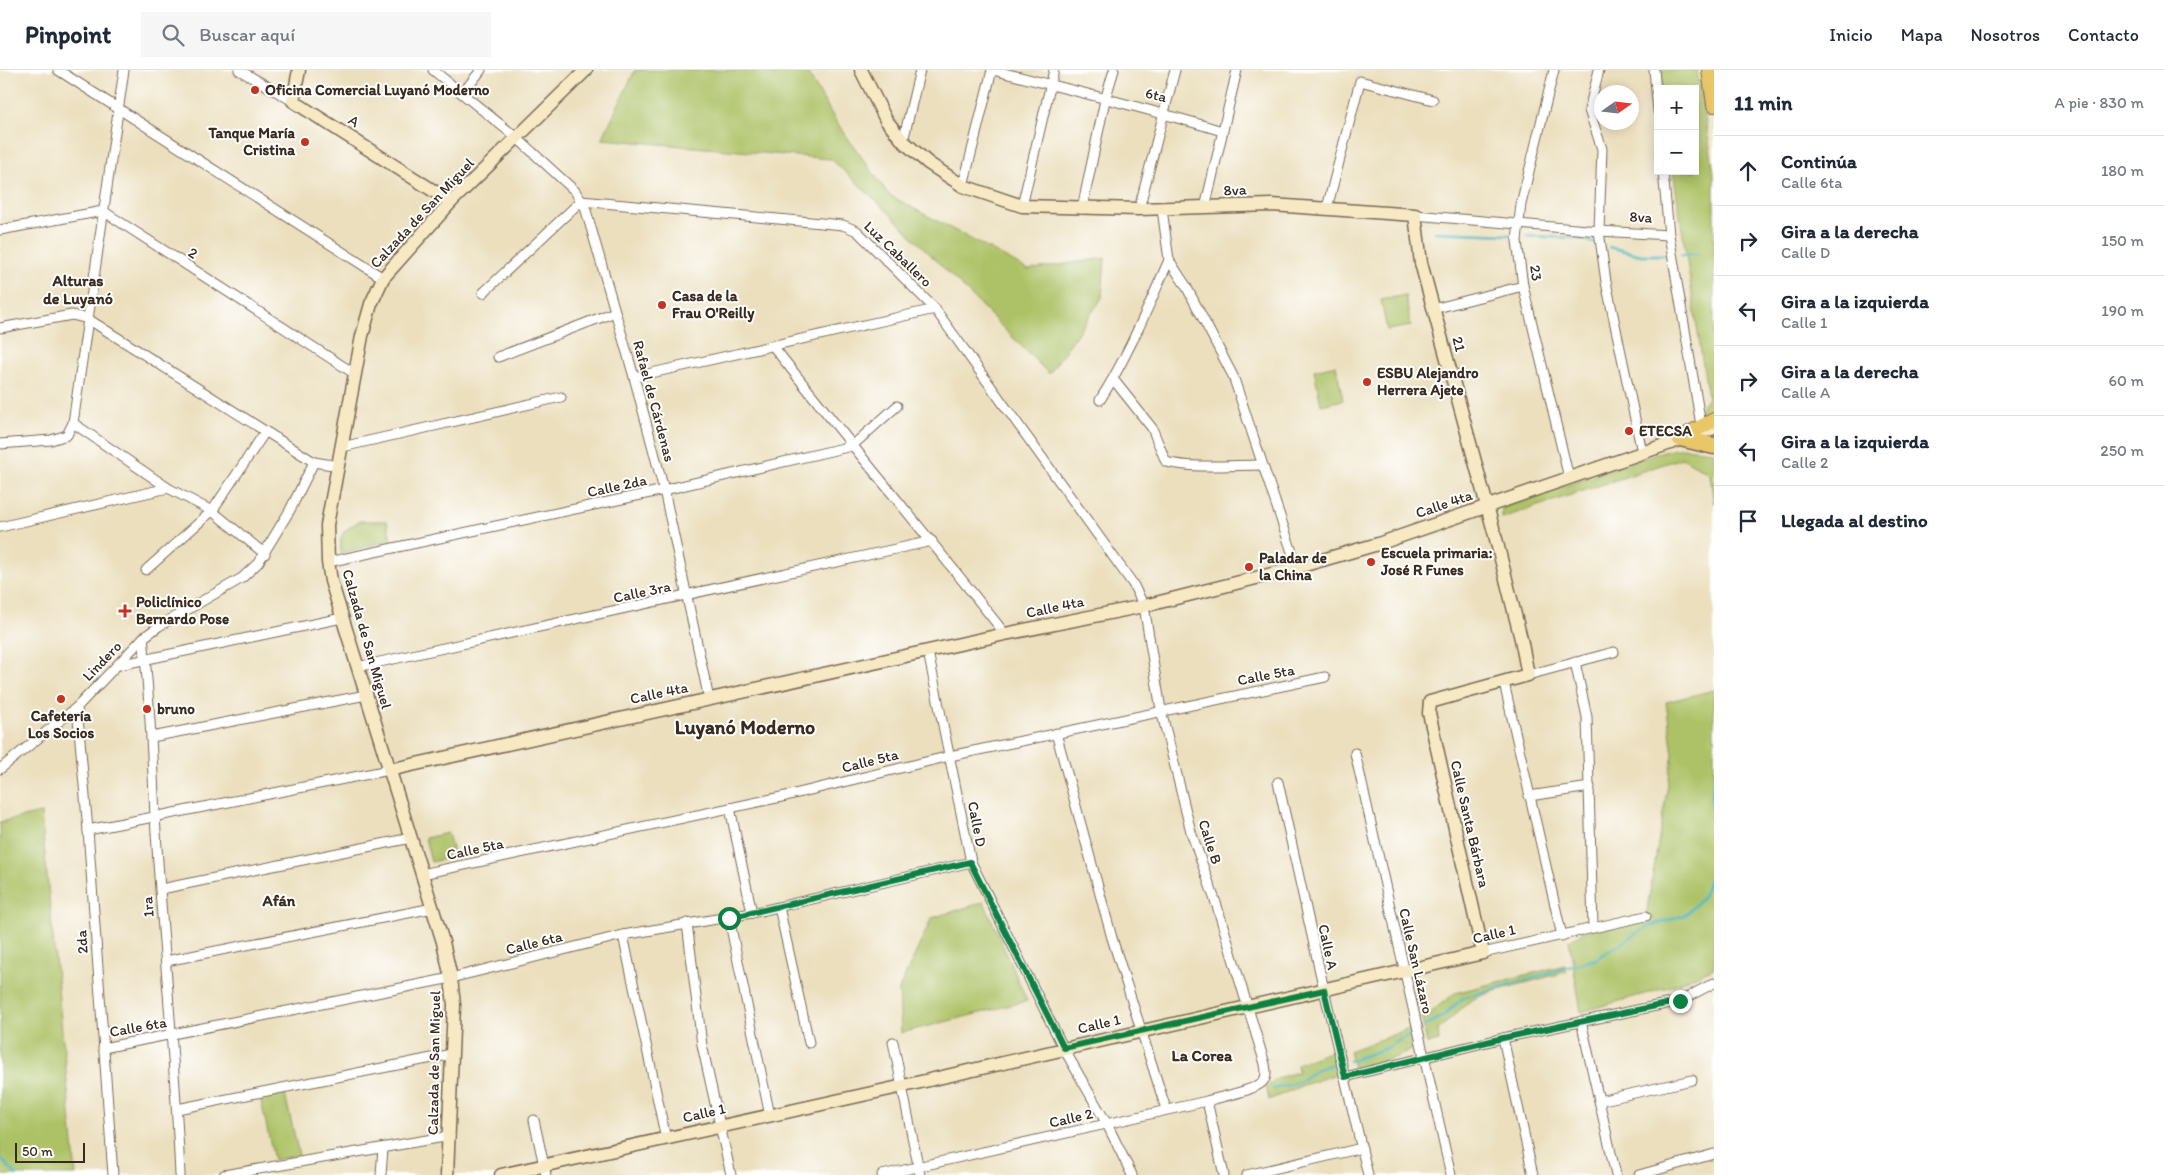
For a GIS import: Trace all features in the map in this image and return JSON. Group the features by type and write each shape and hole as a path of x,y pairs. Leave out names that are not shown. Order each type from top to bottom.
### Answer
{"highway":[{"path":"1680,438 1714,446"}],"main road":[{"path":"1709,70 1714,105"},
{"path":"1680,438 1706,429 1714,420"}],"street":[{"path":"58,70 383,278"},
{"path":"0,444 51,440 68,435 74,423 124,70"},
{"name":"A","path":"239,70 293,101 451,202"},
{"path":"293,101 299,70"},
{"name":"Rafael de Cárdenas","path":"433,70 517,138 570,186 581,201 634,377 664,490 709,699"},
{"path":"463,93 481,70"},
{"name":"Calzada de San Miguel","path":"447,1175 454,1005 451,978 433,908 342,618 328,562 327,525 355,374 369,312 383,278 451,202 586,70"},
{"name":"8va","path":"861,70 886,120 903,141 928,163 963,186 1022,206 1082,209 1162,209 1272,205 1669,235"},
{"path":"903,141 920,70"},
{"path":"963,186 993,70"},
{"name":"6ta","path":"993,70 1105,100 1163,113 1222,132"},
{"path":"1022,206 1054,70"},
{"path":"1082,209 1105,100 1114,70"},
{"path":"1139,209 1175,70"},
{"path":"1205,208 1238,70"},
{"name":"23","path":"1554,70 1521,204 1518,241 1523,286 1569,478"},
{"path":"1599,70 1589,110 1602,149 1600,231 1606,282 1642,452"},
{"path":"1654,70 1656,85"},
{"path":"1327,208 1360,81 1433,100"},
{"path":"1663,175 1669,235 1706,429"},
{"path":"483,293 581,201"},
{"name":"Luz Caballero","path":"581,201 843,225 857,231 935,309 1128,576 1144,606"},
{"path":"1162,209 1169,260 1186,286 1234,376 1296,567"},
{"path":"0,230 103,211"},
{"name":"2","path":"103,211 355,374"},
{"name":"21","path":"1415,215 1420,263 1516,619 1528,675"},
{"path":"1100,400 1113,379 1169,260"},
{"path":"1433,308 1523,286"},
{"path":"634,377 935,309"},
{"path":"498,357 615,312"},
{"path":"0,328 72,315 88,319 314,462 339,466"},
{"path":"773,346 1005,634"},
{"path":"1113,379 1152,428 1166,462 1174,464 1262,465"},
{"path":"342,447 561,398"},
{"name":"Calle 2da","path":"328,562 664,490 852,446 897,406"},
{"path":"74,423 168,488 212,511 265,554"},
{"path":"146,570 212,511 264,432"},
{"name":"Calle 4ta","path":"389,770 1005,634 1144,606 1296,567 1378,544 1486,508 1680,438"},
{"name":"Lindero","path":"0,768 77,708 143,638 159,626 242,578 258,564 314,462"},
{"path":"0,527 168,488"},
{"name":"Calle 3ra","path":"357,667 932,541"},
{"name":"Calle B","path":"1144,606 1162,710 1191,832 1218,906 1265,1064 1266,1075 1264,1082"},
{"path":"119,664 146,660 342,618"},
{"name":"1ra","path":"143,638 152,737 155,816 177,1109 180,1175"},
{"name":"Calle D","path":"928,652 970,862 1064,1048 1107,1124 1132,1175"},
{"path":"1562,936 1504,682 1614,652"},
{"path":"1575,662 1587,717 1593,927"},
{"name":"Calle 5ta","path":"422,874 730,808 950,756 1325,677"},
{"name":"Calle Santa Bárbara","path":"1483,953 1429,713 1430,702 1504,682"},
{"path":"152,737 366,695"},
{"name":"2da","path":"77,708 88,830 102,1048 113,1175"},
{"path":"1056,733 1112,938 1166,1109"},
{"name":"Calle San Lázaro","path":"1355,753 1451,1175"},
{"path":"88,830 389,770"},
{"name":"Calle A","path":"1278,782 1324,990 1368,1175"},
{"path":"1529,796 1590,787"},
{"path":"730,808 752,913"},
{"path":"161,889 411,838"},
{"name":"Calle 6ta","path":"102,1048 171,1036 451,978 623,935 686,923 729,918 970,862"},
{"path":"779,907 809,1043"},
{"path":"166,961 433,908"},
{"name":"Calle 1","path":"501,1175 545,1170 719,1126 770,1116 1646,916"},
{"path":"729,918 770,1116"},
{"path":"686,923 702,1045 730,1175"},
{"path":"623,935 666,1139"},
{"path":"1345,1077 1503,1038 1680,1001 1714,983"},
{"path":"1581,1021 1616,1175"},
{"path":"1503,1038 1533,1175"},
{"path":"893,1042 919,1171"},
{"path":"177,1109 452,1054"},
{"path":"1599,1101 1692,1080"},
{"name":"Calle 2","path":"882,1175 919,1171 1207,1100 1255,1087 1264,1082"},
{"path":"1207,1100 1224,1175"},
{"path":"534,1120 545,1170"},
{"path":"224,1175 256,1172 450,1136"},
{"path":"381,1175 383,1148"},
{"path":"1247,1175 1362,1148"},
{"path":"1639,1175 1714,1154"}],"green space":[{"path":"635,70 806,70 837,123 889,195 1028,270 1105,258 1102,298 1049,374 884,208 831,159 602,139"},
{"path":"1660,70 1697,70 1714,173 1714,416 1681,435 1708,398 1674,175 1699,175 1699,85 1662,85"},
{"path":"1405,295 1411,326 1387,330 1381,300"},
{"path":"1336,365 1343,400 1321,405 1314,370"},
{"path":"1684,448 1714,451 1714,504 1710,474 1682,458 1502,518 1502,508 1660,452"},
{"path":"359,521 387,521 391,540 341,553 343,533"},
{"path":"1714,690 1714,968 1669,987 1581,1012 1569,940 1593,927 1646,916 1673,754 1666,702"},
{"path":"41,813 76,1175 0,1175 0,822"},
{"path":"448,833 454,857 431,862 425,838"},
{"path":"984,902 1027,1001 901,1033 899,989 932,918"},
{"path":"1565,965 1566,972 1491,992 1471,1000 1438,1030 1439,1041 1427,1044 1422,1019 1455,993"},
{"path":"1414,1027 1416,1043 1406,1053 1388,1060 1353,1068 1349,1051"},
{"path":"1335,1050 1340,1073 1303,1085 1269,1100 1266,1087 1280,1077 1298,1072 1297,1064"},
{"path":"284,1090 299,1155 274,1160 260,1096"}],"waterway":[{"path":"1435,232 1510,235"},
{"path":"1527,236 1576,238 1594,243"},
{"path":"1609,247 1641,255 1665,255"},
{"path":"1681,255 1698,254"},
{"path":"1425,1026 1443,1016 1463,998 1596,959 1647,927 1685,915 1703,897 1713,868 1711,799 1714,777"},
{"path":"1349,1061 1387,1048 1411,1033"},
{"path":"1273,1089 1299,1082 1317,1069 1334,1064"},
{"path":"0,1158 17,1175"}],"place":[{"name":"Oficina Comercial Luyanó Moderno","path":"255,90"},
{"name":"Tanque María Cristina","path":"305,142"},
{"name":"Casa de la Frau O'Reilly","path":"662,305"},
{"name":"ESBU Alejandro Herrera Ajete","path":"1367,382"},
{"name":"ETECSA","path":"1629,431"},
{"name":"Escuela primaria: José R Funes","path":"1371,562"},
{"name":"Paladar de la China","path":"1249,567"},
{"name":"Policlínico Bernardo Pose","path":"125,611"},
{"name":"Cafetería Los Socios","path":"61,699"},
{"name":"bruno","path":"147,709"}],"district":[{"name":"Alturas de Luyanó","path":"78,289"},
{"name":"Luyanó Moderno","path":"745,727"},
{"name":"Afán","path":"279,900"},
{"name":"La Corea","path":"1202,1055"}],"route":[{"path":"729,918 970,862 1064,1048 1324,990 1345,1077 1503,1038 1680,1001"}]}
